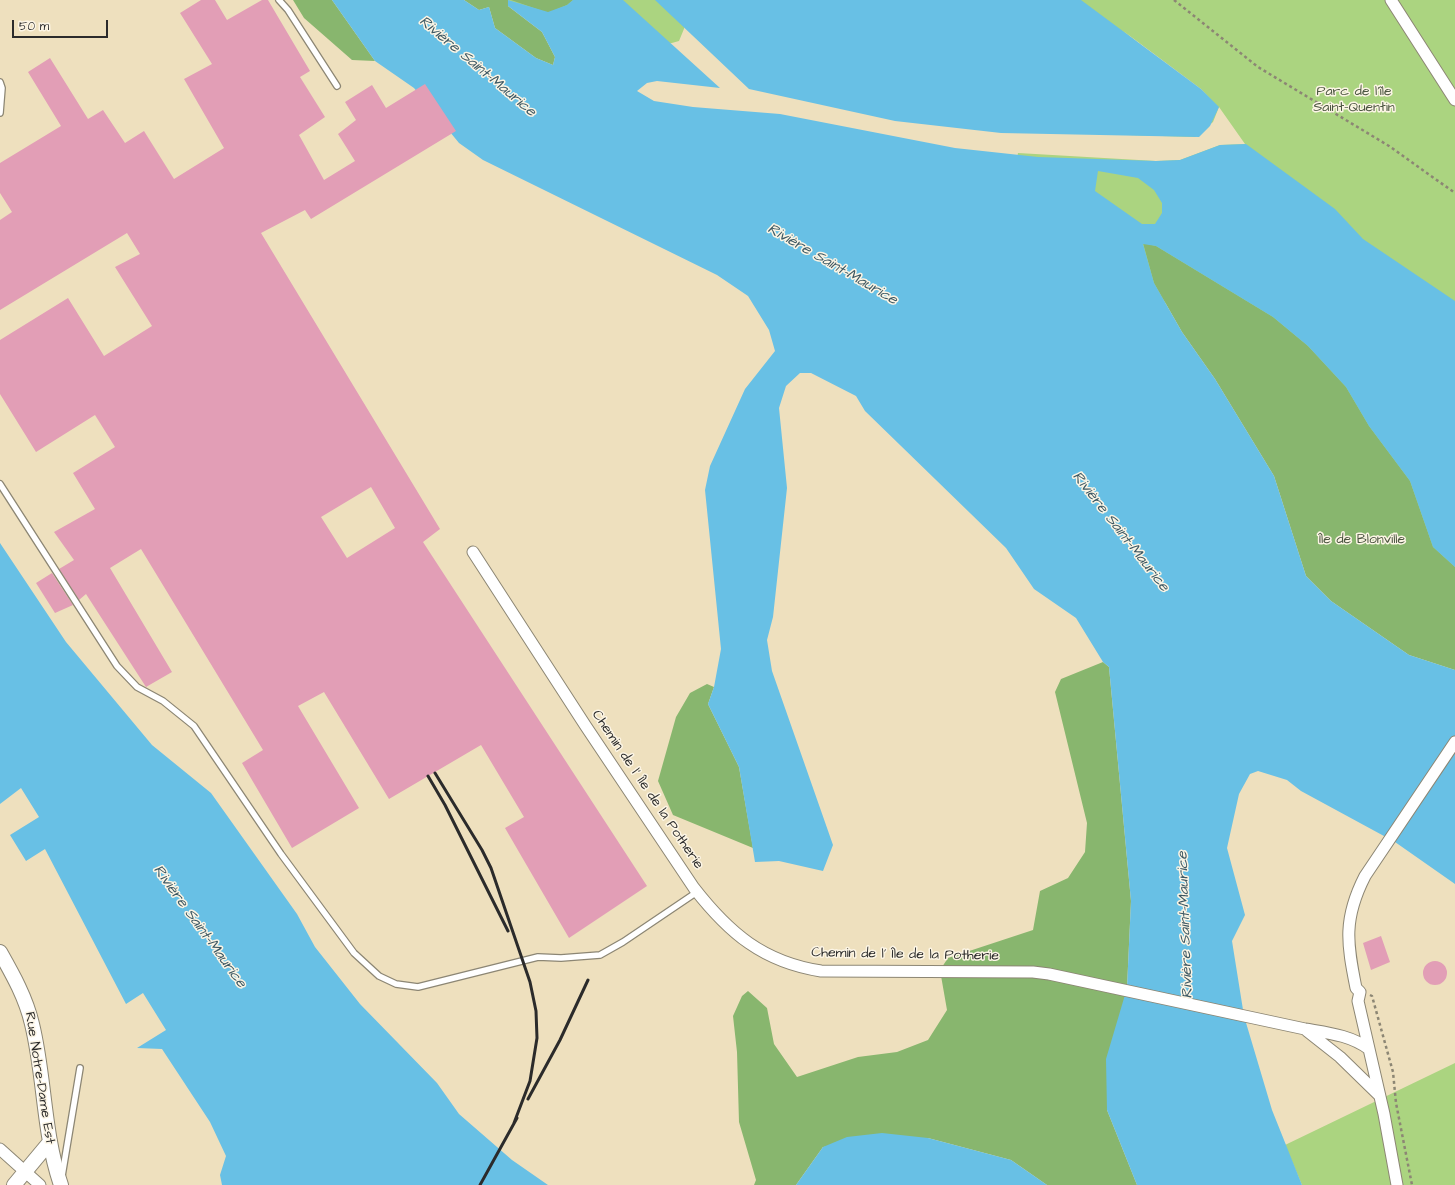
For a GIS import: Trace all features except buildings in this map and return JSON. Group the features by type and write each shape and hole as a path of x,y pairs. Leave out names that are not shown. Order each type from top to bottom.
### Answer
{"street":[{"path":"1391,0 1455,100"},
{"name":"Chemin de l' Île de la Potherie","path":"473,552 697,892 715,913 748,943 766,954 783,962 802,968 836,972 1033,972 1066,976 1335,1034 1353,1039 1369,1049"},
{"path":"1397,1185 1358,1001 1360,992 1356,988 1349,952 1348,941 1350,916 1358,889 1380,852 1455,742"},
{"name":"Rue Notre-Dame Est","path":"0,952 23,995 32,1024 40,1071 49,1143 60,1182"},
{"path":"1302,1028 1340,1057 1379,1095"},
{"path":"14,1185 49,1143"},
{"path":"0,1149 40,1185"}],"lane":[{"path":"279,0 288,10 337,86"},
{"path":"0,82 2,88 0,114"},
{"path":"0,484 117,666 137,687 163,701 194,726 290,867 354,953 379,976 396,984 418,987 538,958 600,955 623,942 697,892"},
{"path":"60,1182 80,1068"}],"path":[{"path":"1174,0 1258,67 1389,146 1455,193"},
{"path":"1360,992 1372,996 1376,1008 1393,1072 1396,1103 1412,1185"}],"green space":[{"path":"293,0 332,0 375,61 352,60 304,18"},
{"path":"464,0 508,0 508,6 542,32 555,57 553,65 536,58 495,28 489,7 479,10"},
{"path":"491,0 694,0 695,2 679,41 643,51"},
{"path":"511,0 573,0 567,5 548,13"},
{"name":"Parc de l'île Saint-Quentin","path":"925,0 1455,0 1455,571 1016,164 1018,153 1156,161 1180,160 1220,145 1245,144 1219,107 1213,122 1195,137 1027,132","holes":["1122,30 1201,89 1215,104"]},
{"name":"Île de Blonville","path":"1143,243 1156,246 1273,317 1308,346 1346,387 1369,426 1410,481 1433,547 1455,567 1455,670 1409,655 1331,601 1306,576 1274,476 1215,379 1182,332 1154,283"},
{"path":"1103,662 1109,667 1131,901 1127,988 1107,1110 1137,1185 1047,1185 1011,1160 928,1138 823,1147 796,1185 754,1185 756,1180 739,1122 737,1052 733,1016 742,996 748,991 767,1008 774,1044 797,1077 858,1057 897,1052 928,1040 947,1010 940,970 948,958 1033,930 1040,891 1068,878 1085,852 1087,823 1055,692 1061,679"},
{"path":"707,684 714,687 708,704 739,767 753,848 673,815 658,781 676,717 690,693"},
{"path":"1455,1063 1455,1185 1302,1185 1285,1145"}],"water":[{"name":"Rivière Saint-Maurice","path":"332,0 464,0 479,10 489,7 495,28 536,58 553,65 555,57 542,32 508,6 508,0 548,12 567,5 573,0 623,0 720,88 657,81 647,83 637,91 654,101 693,107 780,114 955,148 1038,157 1156,161 1180,160 1220,145 1246,144 1335,209 1363,239 1455,301 1455,567 1433,547 1410,481 1369,426 1346,387 1308,346 1273,317 1156,246 1143,244 1154,283 1182,332 1215,379 1274,476 1306,576 1331,601 1409,655 1455,670 1455,884 1395,842 1301,791 1287,780 1258,771 1250,774 1239,794 1227,848 1245,915 1232,941 1244,1016 1272,1110 1302,1185 1137,1185 1107,1110 1106,1059 1127,988 1131,901 1109,667 1103,662 1076,618 1034,589 1006,548 865,411 856,396 811,373 800,373 786,386 779,408 787,488 773,617 767,640 772,671 833,845 823,871 779,861 755,862 739,767 708,704 714,687 721,649 705,490 710,466 745,389 775,351 769,330 748,296 717,275 483,160 459,143 414,88 375,61","holes":["1098,171 1138,178 1154,190 1162,203 1162,213 1155,224 1142,224 1095,191"]},
{"path":"655,0 1081,0 1201,89 1219,107 1210,126 1199,137 1001,133 895,121 749,89"},
{"name":"Rivière Saint-Maurice","path":"0,543 66,642 152,745 211,793 297,914 315,947 360,1004 437,1083 459,1114 512,1160 548,1185 222,1185 220,1175 226,1156 210,1122 162,1049 137,1048 166,1030 143,993 126,1004 45,849 26,861 10,835 39,817 21,788 0,804"},
{"path":"882,1133 928,1138 1011,1160 1047,1185 796,1185 823,1147 847,1137"}],"railway":[{"path":"435,773 482,850 491,868 530,982 536,1011 537,1038 530,1081 514,1123"},
{"path":"428,776 445,805 508,931"},
{"path":"528,1099 560,1040 588,980"},
{"path":"480,1185 517,1118"}]}
